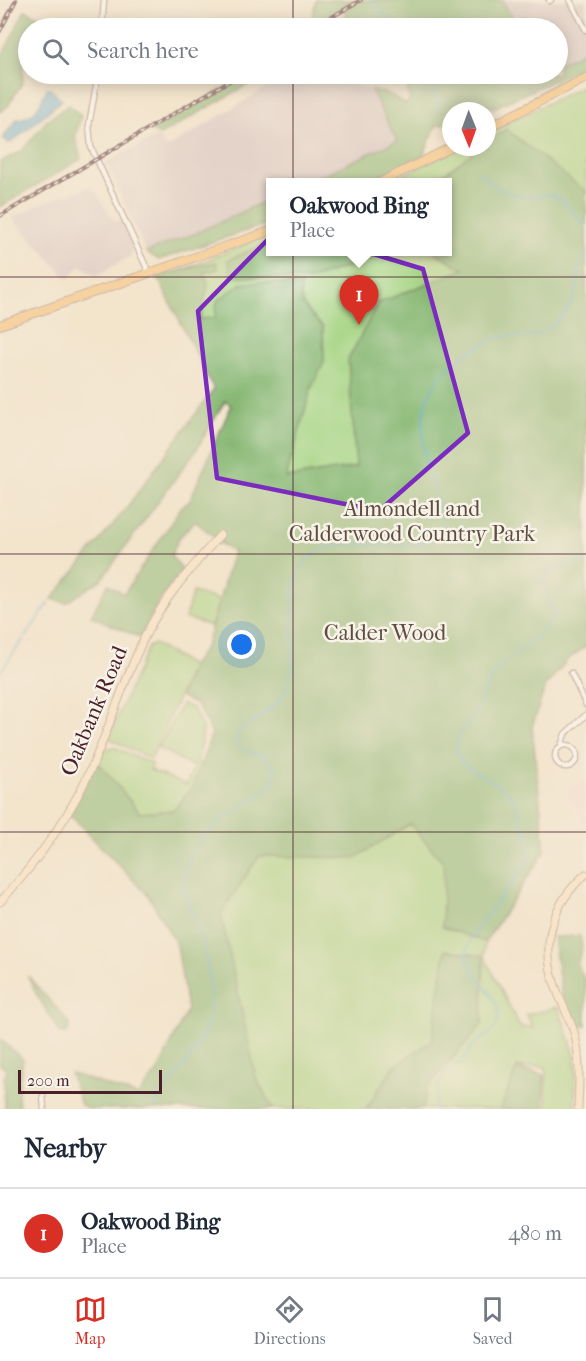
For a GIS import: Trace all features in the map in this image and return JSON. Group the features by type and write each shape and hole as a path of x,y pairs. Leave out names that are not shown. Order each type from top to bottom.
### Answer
{"main road":[{"path":"496,123 586,78"},
{"path":"391,178 442,152"},
{"path":"0,325 266,232"}],"street":[{"path":"103,18 104,0"},
{"path":"570,0 586,30"},
{"path":"96,84 89,125 90,147 148,273"},
{"name":"Oakbank Road","path":"0,902 33,865 70,808 93,764 145,638 163,605 220,535"},
{"path":"572,677 586,705"},
{"path":"561,746 571,746 576,752 577,758 572,765 564,766 558,762 556,752 565,734 586,715"},
{"path":"578,1109 580,1068 573,1031 555,985 549,947 550,927 558,907 586,874"},
{"path":"43,1096 44,1109"}],"highlighted area":[{"path":"281,226 423,269 468,433 379,511 217,478 198,311"}],"shaded area":[{"path":"502,0 586,0 586,50 568,59 568,18 513,18"},
{"path":"273,84 349,84 371,90 397,141 316,178 266,178 266,201 194,234 146,252 106,162 157,136 167,148"},
{"path":"92,186 114,221 122,221 133,246 131,256 96,276 81,265 68,279 12,218 49,200"},
{"path":"586,779 586,828 566,791"}],"green space":[{"path":"316,0 502,0 513,18 341,18 347,15 345,11 338,10 322,18 312,18"},
{"path":"25,10 40,17 40,18 21,18"},
{"path":"18,24 18,84 22,84 8,106 0,112 0,60"},
{"path":"586,50 586,66 568,74 568,59"},
{"path":"231,84 249,84 160,135 151,131"},
{"path":"407,84 546,84 496,107 496,102 442,102 442,124 436,126 423,156 376,178 316,178 397,141 371,90 391,95 405,104 410,101"},
{"name":"Calder Wood","path":"586,84 586,646 567,660 545,687 532,727 545,851 485,942 484,956 520,1027 533,1027 526,1015 558,1007 575,1058 574,1109 546,1109 546,1067 516,1067 544,1075 543,1109 155,1109 197,1046 233,550 219,543 267,406 159,279 266,236 266,256 452,256 452,178 396,178 442,156 496,156 496,129"},
{"path":"69,105 81,116 75,137 81,159 0,207 0,162 22,151 47,120"},
{"name":"Calder Wood","path":"506,129 586,192 586,646 567,660 545,687 532,727 545,851 485,942 442,927 444,863 410,824 355,858 259,856 221,914 256,1078 273,1109 89,1109 81,1105 70,1073 138,1096 158,1071 187,1010 177,945 148,895 70,815 97,761 140,813 174,810 193,786 212,733 197,705 180,696 192,666 206,646 233,552 195,521 179,538 171,556 182,569 156,606 141,638 91,616 108,584 124,594 182,506 189,502 231,406 225,401 196,450 101,580 66,603 52,599 124,511 214,389 157,276 216,262 218,269 204,273 208,285 200,319 215,318 217,301 241,284 262,282 301,285 303,304 323,327 324,362 311,389 286,478 356,467 348,360 378,303 464,269 441,256 452,256 452,178 433,178 442,175 468,156 496,156 496,136"},
{"path":"266,201 266,224 159,260 146,252 194,234"},
{"path":"266,244 266,256 380,256 309,280 231,276 228,260"},
{"path":"193,592 219,600 211,626 185,618"},
{"path":"154,644 192,666 151,759 108,738 148,647"},
{"path":"182,704 193,708 203,730 197,763 201,765 193,786 174,810 140,813 97,761 104,749 114,747 152,764 150,770 186,785 194,767 158,748"},
{"path":"580,936 582,947 577,965 586,982 586,1025 578,1027 562,996 553,937"},
{"path":"445,950 484,956 482,1025 427,1087 423,1109 366,1109 394,1066 432,1041"},
{"path":"28,976 70,1024 68,1032 61,1034 35,992"},
{"path":"0,1039 23,1059 18,1093 19,1109 5,1109 4,1079 7,1070 0,1065"},
{"path":"516,1069 544,1075 543,1109 501,1109"}],"water":[{"path":"48,87 62,100 9,143 3,138 17,119 31,115 35,111"}],"waterway":[{"path":"372,0 387,18"},
{"path":"431,84 440,108"},
{"path":"477,171 493,184 510,193 529,197 550,194 562,200 586,226"},
{"path":"155,1109 157,1099 188,1061 200,1040 210,1011 209,978 205,954 186,896 187,866 192,854 209,832 274,783 275,768 265,756 245,751 236,744 239,732 277,703 289,682 292,664 294,586 299,570 309,558 324,549 357,544 408,545 425,543 440,536 442,524 440,512 428,472 423,439 425,407 430,392 451,366 483,345 508,336 537,335 551,327 576,294 581,264 586,256"},
{"path":"435,1109 436,1094 444,1074 448,1069 462,1062 472,1046 493,1030 499,1017 493,998 468,960 467,950 474,933 523,868 528,854 523,826 511,796 460,760 456,750 458,737 473,717 492,676 535,638 555,615 547,595 547,574 559,567 586,561"},
{"path":"0,672 49,603"}],"railway":[{"path":"0,31 16,0"},
{"path":"330,18 361,0"},
{"path":"0,216 224,84"}],"place":[{"name":"Oakwood Bing","path":"359,325"}],"park label":[{"name":"Almondell and Calderwood Country Park","path":"412,522"}]}
